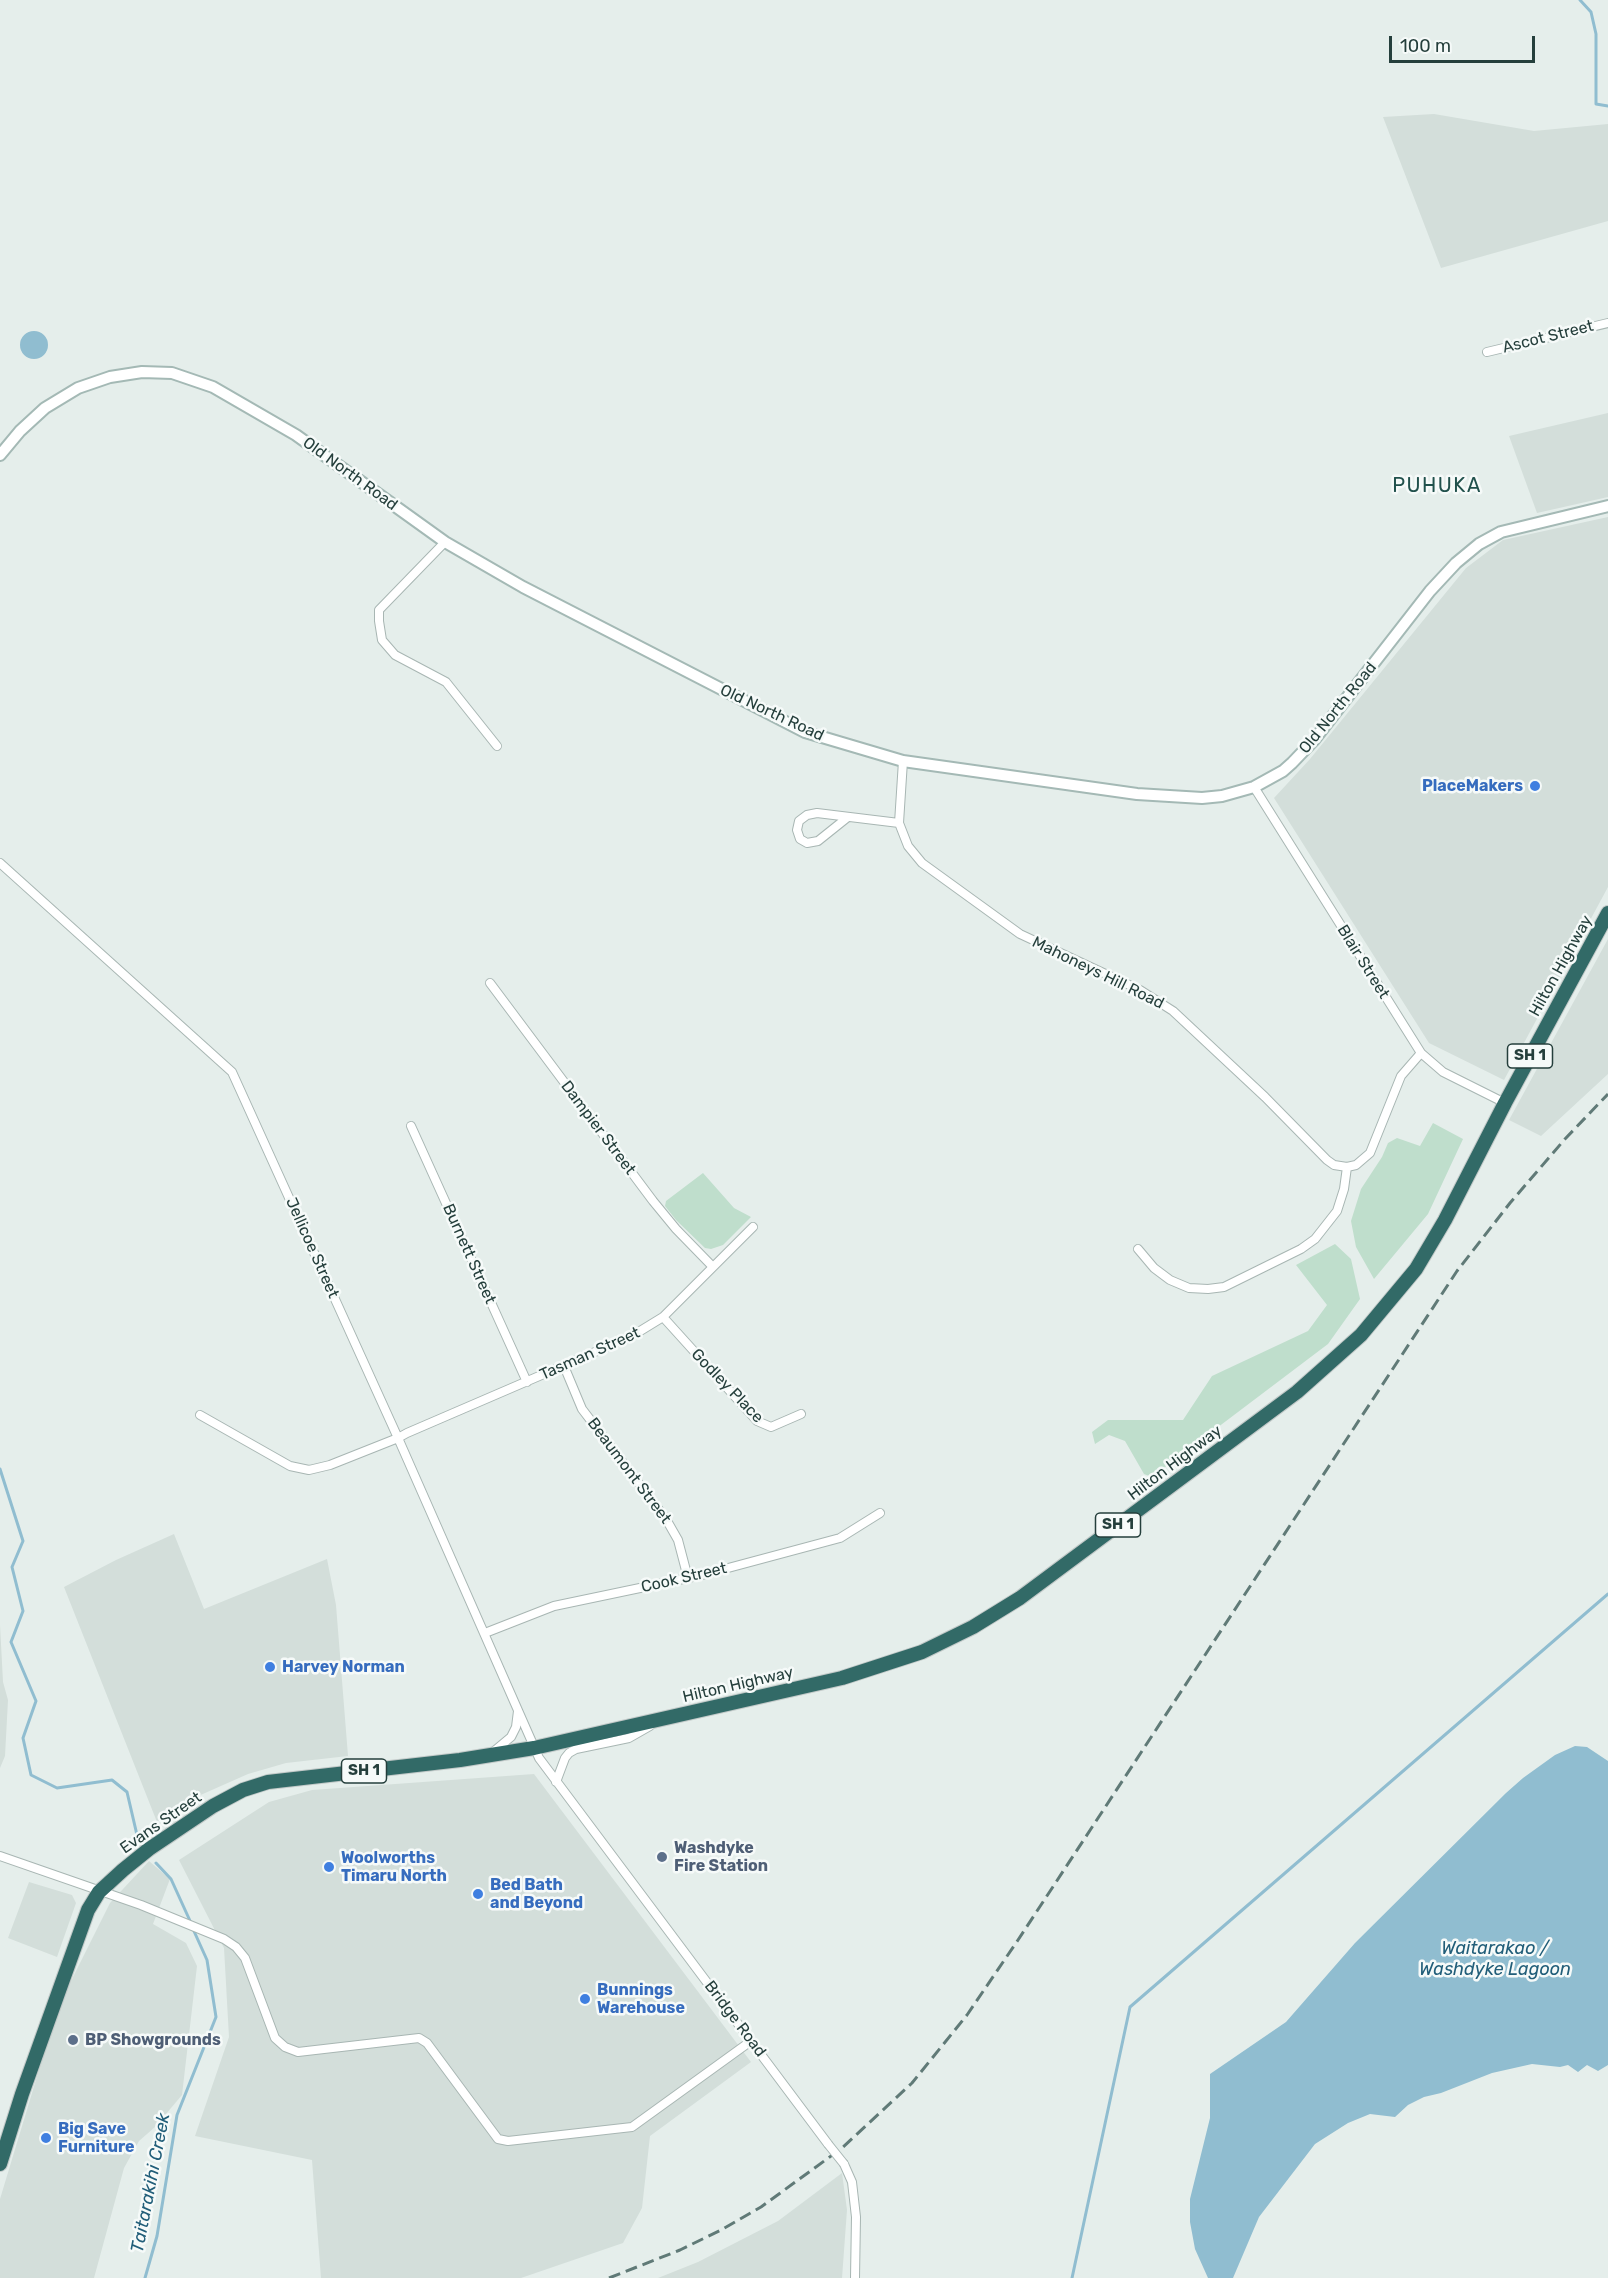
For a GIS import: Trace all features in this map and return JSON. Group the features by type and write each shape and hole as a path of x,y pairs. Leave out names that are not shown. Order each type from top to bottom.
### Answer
{"highway":[{"name":"Hilton Highway","path":"534,1748 842,1678 895,1661 956,1636 1020,1598 1297,1392 1361,1335 1400,1291 1432,1245 1504,1104 1608,913"},
{"name":"Evans Street","path":"0,2164 3,2140 87,1912 99,1892 149,1849 180,1827 235,1794 258,1784 534,1748"}],"street":[{"name":"Ascot Street","path":"1487,352 1608,323"},
{"name":"Old North Road","path":"0,455 20,431 45,408 78,388 110,377 142,372 172,373 213,387 296,435 445,542 523,587 805,732 903,761 1168,797 1222,796 1254,787 1283,771 1302,753 1430,591 1456,563 1479,544 1501,532 1608,506"},
{"path":"445,542 380,610 382,640 394,655 446,682 497,746"},
{"name":"Mahoneys Hill Road","path":"903,761 899,823 913,853 938,876 1020,934 1156,999 1173,1011 1265,1097 1327,1160 1334,1165 1347,1167"},
{"name":"Blair Street","path":"1254,787 1420,1053 1443,1072 1504,1104"},
{"path":"848,817 818,841 807,843 800,838 797,830 799,821 807,815 817,813 899,823"},
{"name":"Jellicoe Street","path":"0,863 232,1072 398,1438 534,1748"},
{"name":"Dampier Street","path":"490,983 657,1207 713,1267"},
{"path":"1138,1249 1154,1268 1170,1280 1189,1288 1208,1289 1224,1287 1300,1249 1315,1239 1337,1211 1344,1190 1347,1167 1356,1165 1370,1153 1401,1076 1420,1053"},
{"name":"Burnett Street","path":"411,1126 527,1382"},
{"name":"Tasman Street","path":"200,1415 290,1466 309,1470 330,1465 626,1340 663,1317 753,1227"},
{"name":"Godley Place","path":"663,1317 757,1421 771,1427 801,1414"},
{"name":"Beaumont Street","path":"564,1366 582,1408 666,1519 678,1540 688,1578"},
{"name":"Cook Street","path":"484,1633 554,1606 688,1578 840,1538 880,1513"},
{"path":"489,1755 511,1737 516,1727 518,1710"},
{"path":"556,1782 568,1753 576,1749 629,1738 661,1719"},
{"name":"Bridge Road","path":"534,1748 556,1782 844,2164 852,2182 856,2217 855,2278"},
{"path":"0,1856 165,1915 224,1939 236,1947 245,1958 275,2038 285,2047 298,2052 419,2038 427,2043 498,2139 508,2141 632,2127 752,2041"}],"shaded area":[{"path":"1434,114 1534,131 1608,124 1608,221 1441,268 1383,117"},
{"path":"1608,413 1608,497 1537,513 1509,436"},
{"path":"1608,517 1608,887 1504,1080 1429,1043 1274,798 1310,759 1466,568 1503,540"},
{"path":"1608,939 1608,1074 1541,1136 1509,1120"},
{"path":"174,1534 204,1609 327,1559 336,1605 348,1756 286,1763 248,1774 187,1801 157,1822 64,1587"},
{"path":"0,1625 3,1682 8,1700 5,1756 0,1768"},
{"path":"534,1774 751,2062 650,2136 642,2208 623,2243 521,2278 321,2278 312,2160 195,2136 229,2037 224,1948 179,1860 269,1802 312,1790"},
{"path":"149,1861 170,1879 153,1924 186,1943 197,1966 182,2095 155,2127 139,2141 124,2168 94,2278 0,2278 0,2199 48,2040 69,1985 110,1903"},
{"path":"29,1882 72,1895 76,1903 57,1957 8,1938"},
{"path":"842,2173 847,2210 842,2278 658,2278 698,2262 778,2221"}],"green space":[{"path":"1433,1123 1463,1139 1428,1214 1374,1279 1356,1247 1351,1221 1361,1189 1382,1157 1388,1143 1397,1138 1420,1146"},
{"path":"703,1173 734,1208 751,1217 723,1245 711,1249 705,1248 665,1206 666,1201"},
{"path":"1335,1244 1351,1259 1360,1299 1328,1344 1152,1477 1144,1474 1125,1441 1109,1435 1095,1444 1092,1432 1108,1420 1183,1420 1212,1376 1308,1331 1327,1305 1296,1265"}],"water":[{"path":"34,331 44,335 48,345 44,355 34,359 24,355 20,345 24,335"},
{"name":"Waitarakao / Washdyke Lagoon","path":"1575,1746 1587,1747 1608,1761 1608,2065 1598,2071 1587,2065 1578,2072 1568,2065 1560,2067 1532,2064 1492,2073 1441,2093 1424,2097 1408,2105 1395,2117 1370,2114 1348,2123 1315,2144 1259,2217 1233,2278 1208,2278 1195,2249 1190,2222 1190,2199 1210,2118 1210,2074 1286,2022 1355,1943 1506,1793 1555,1755"}],"waterway":[{"path":"1580,0 1591,12 1596,34 1596,104 1608,106"},
{"name":"Taitarakihi Creek","path":"0,1469 23,1541 12,1567 23,1611 11,1642 36,1701 23,1738 31,1775 57,1788 112,1780 127,1792 137,1835"},
{"path":"1072,2278 1130,2007 1608,1594"},
{"name":"Taitarakihi Creek","path":"156,1863 171,1879 191,1923"},
{"name":"Taitarakihi Creek","path":"145,2278 157,2236 177,2115 216,2017 207,1960 193,1929"}],"railway":[{"path":"609,2278 680,2250 761,2207 842,2148 912,2083 967,2015 1018,1940 1457,1271 1510,1203 1565,1139 1608,1094"}],"place":[{"name":"PlaceMakers","path":"1535,786"},
{"name":"Harvey Norman","path":"270,1667"},
{"name":"Washdyke Fire Station","path":"662,1857"},
{"name":"Woolworths Timaru North","path":"329,1867"},
{"name":"Bed Bath and Beyond","path":"478,1894"},
{"name":"Bunnings Warehouse","path":"585,1999"},
{"name":"BP Showgrounds","path":"73,2040"},
{"name":"Big Save Furniture","path":"46,2138"}],"district":[{"name":"PUHUKA","path":"1437,486"}]}
